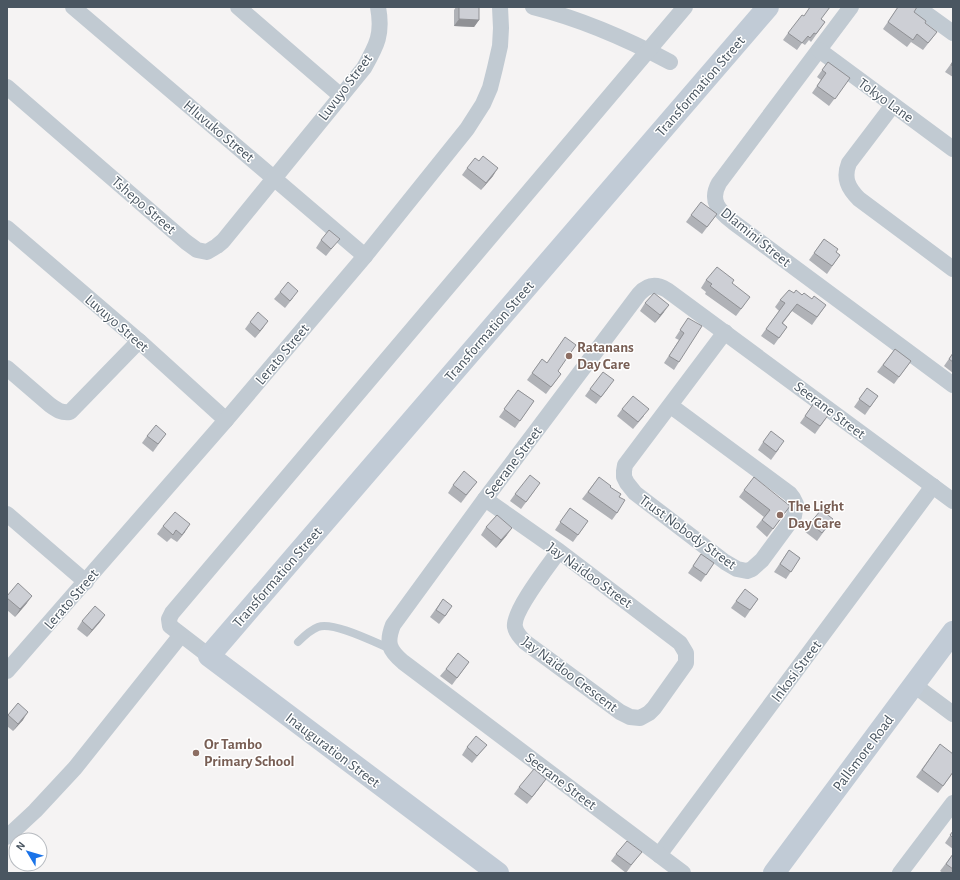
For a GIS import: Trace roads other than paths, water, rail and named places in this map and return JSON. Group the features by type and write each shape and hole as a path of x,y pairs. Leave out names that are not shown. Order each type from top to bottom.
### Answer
{"street":[{"name":"Hluvuko Street","path":"73,7 365,256"},
{"path":"238,7 341,96"},
{"name":"Luvuyo Street","path":"273,177 364,68 378,38 380,21 378,7"},
{"name":"Lerato Street","path":"7,671 226,420 365,256 467,129 483,104 490,88 500,46 500,7"},
{"path":"533,7 582,14 670,62"},
{"path":"7,837 35,811 75,768 176,630 169,619 172,614 684,7"},
{"name":"Transformation Street","path":"209,656 768,7"},
{"name":"Dlamini Street","path":"851,7 719,183 716,189 715,202 721,212 733,222 953,385"},
{"path":"917,7 953,33"},
{"name":"Tokyo Lane","path":"819,50 953,149"},
{"name":"Tshepo Street","path":"7,87 186,242 202,252 211,250 222,241 273,177"},
{"path":"893,105 849,163 846,170 848,185 859,199 953,269"},
{"name":"Luvuyo Street","path":"7,228 139,341 226,420"},
{"name":"Seerane Street","path":"683,873 403,662 394,654 389,642 393,625 485,499 639,294 646,287 655,285 663,288 725,332 953,501"},
{"name":"Trust Nobody Street","path":"671,406 790,494 795,501 796,509 790,522 762,560 752,569 747,571 742,570 725,562 635,493 627,483 624,471 628,460 671,406 725,332"},
{"path":"7,368 50,406 64,413 70,412 77,407 139,341"},
{"name":"Inkosi Street","path":"659,855 933,486"},
{"name":"Jay Naidoo Street","path":"485,499 559,551 675,638 684,648 687,658"},
{"path":"7,514 86,582"},
{"name":"Jay Naidoo Crescent","path":"559,551 517,614 514,626 520,637 525,642 620,712 635,718 644,716 654,708 684,667 687,658"},
{"name":"Inauguration Street","path":"176,630 498,873"},
{"name":"Pallsmore Road","path":"774,873 953,632"},
{"path":"914,685 953,714"},
{"path":"900,873 953,803"}],"lane":[{"path":"298,642 311,630 319,626 328,626 345,630 391,649"}],"place":[{"name":"Ratanans Day Care","path":"569,356"},
{"name":"The Light Day Care","path":"780,515"},
{"name":"Or Tambo Primary School","path":"196,753"}]}
